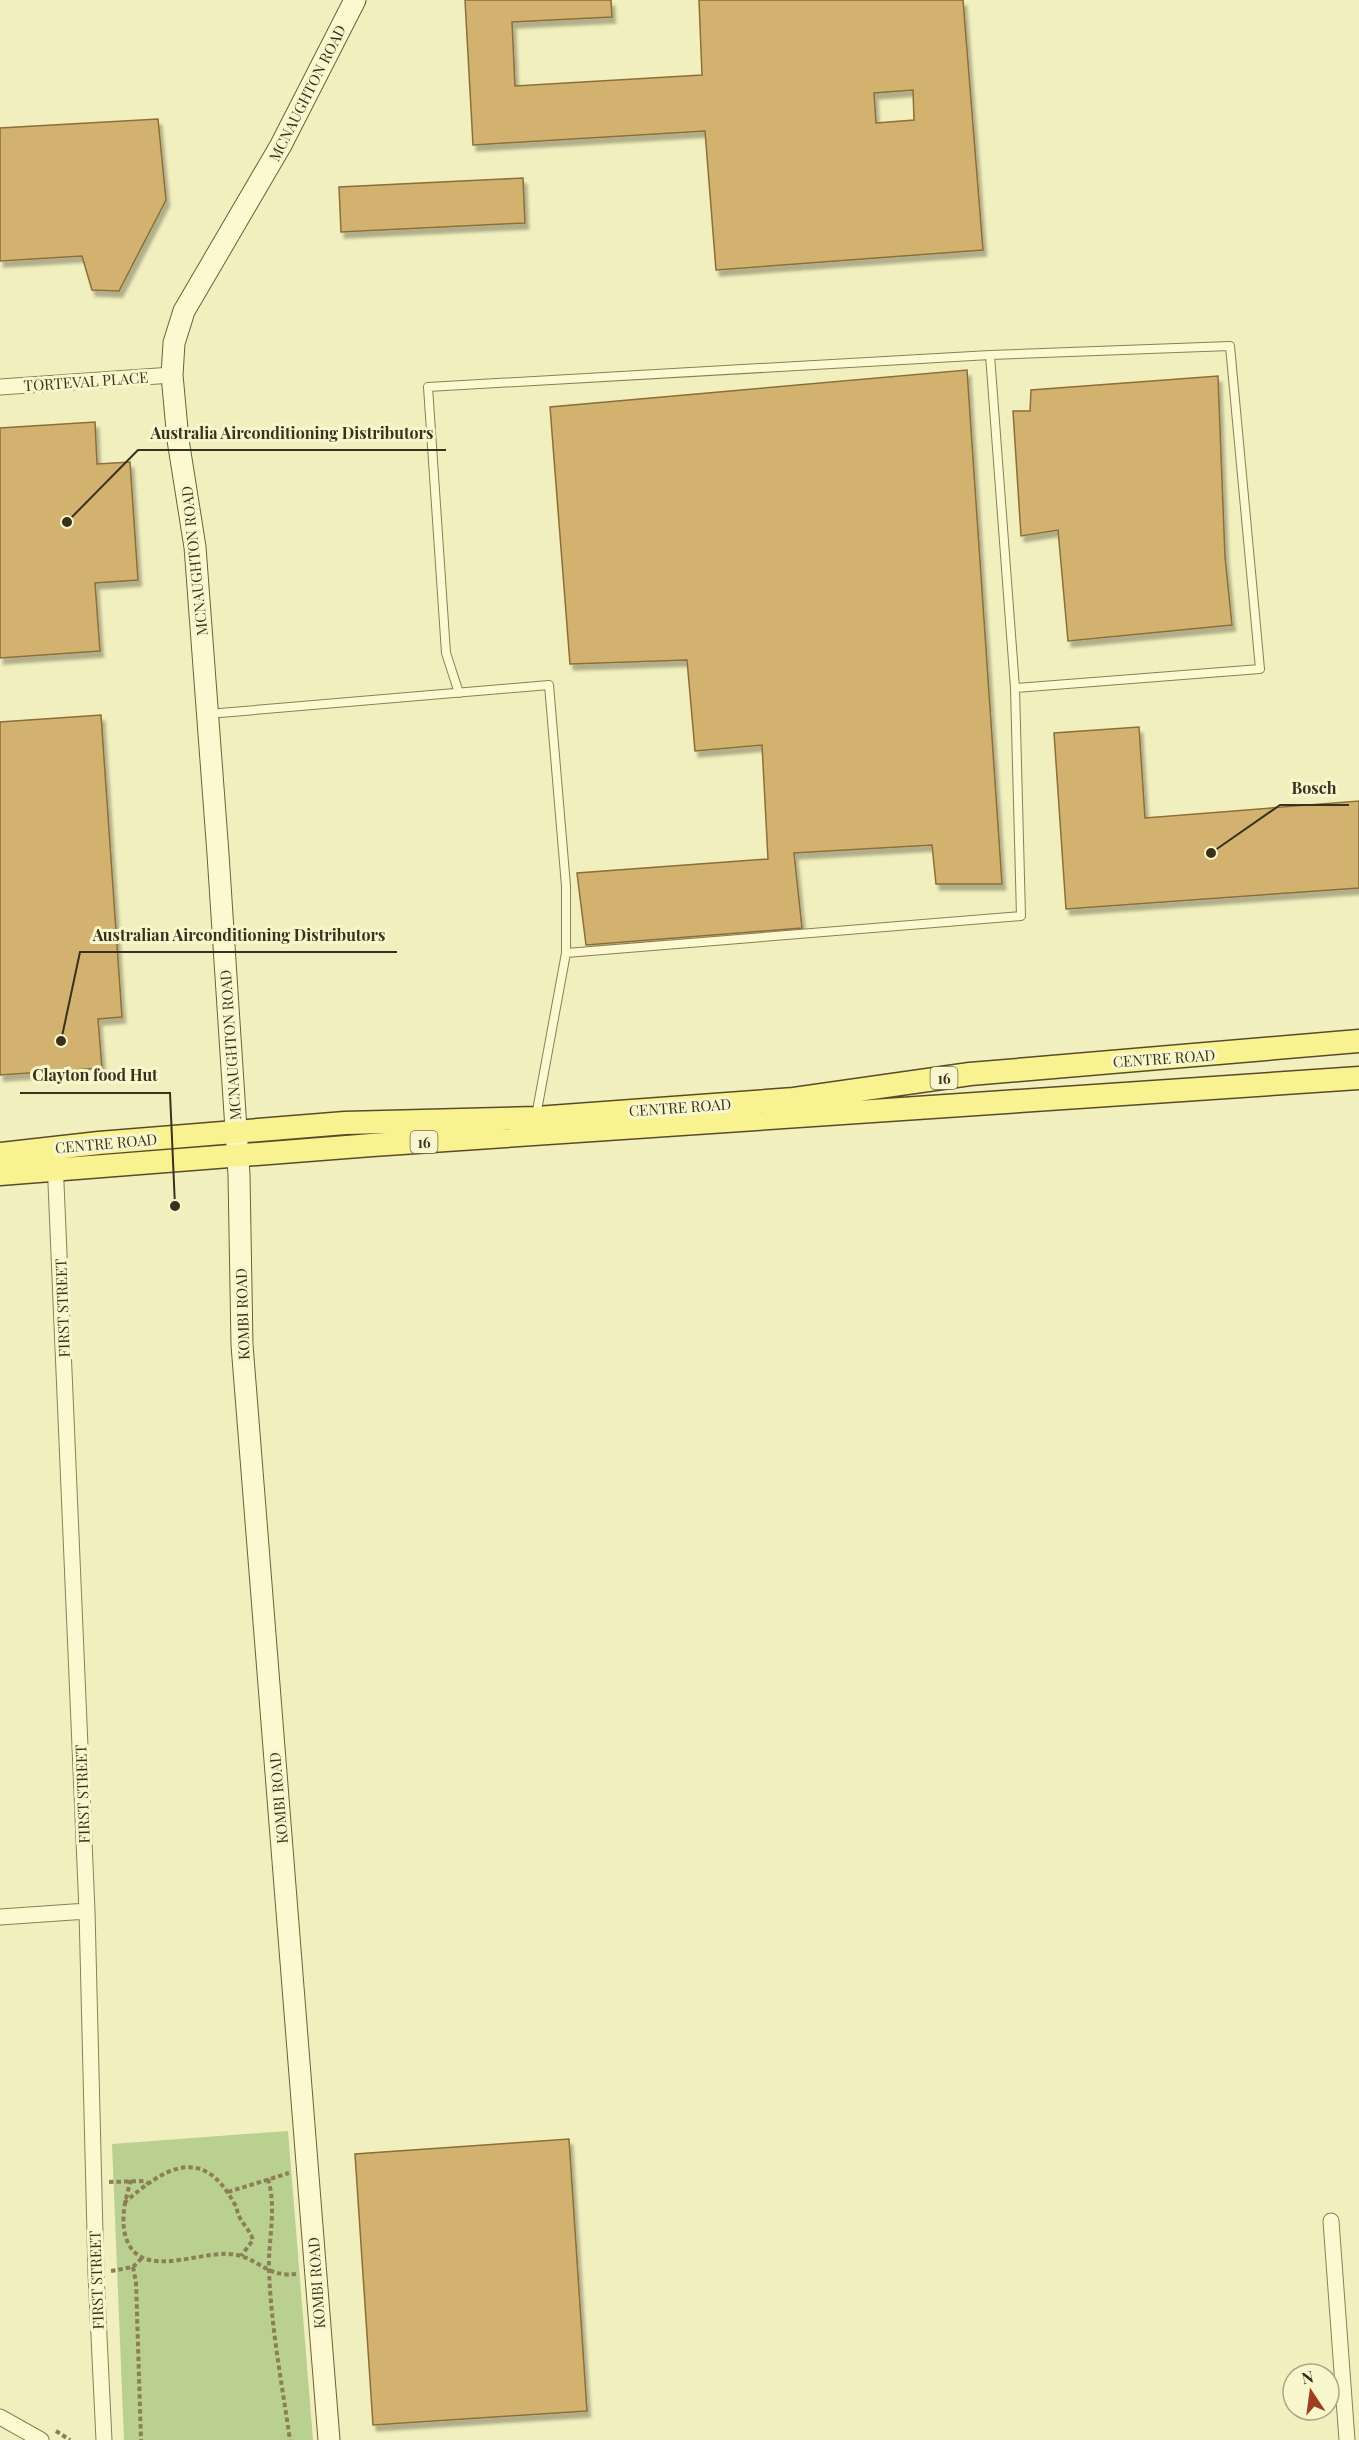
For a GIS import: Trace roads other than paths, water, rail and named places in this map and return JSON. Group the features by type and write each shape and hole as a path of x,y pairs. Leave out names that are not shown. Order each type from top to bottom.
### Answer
{"main road":[{"name":"MCNAUGHTON ROAD","path":"238,1156 195,547 178,440 172,375 174,343 184,311 281,145 355,0"},
{"name":"CENTRE ROAD","path":"0,1174 55,1159 236,1131 345,1123 536,1118 794,1099 970,1074 1359,1041"},
{"name":"CENTRE ROAD","path":"0,1154 55,1159 238,1156 1359,1077"},
{"name":"KOMBI ROAD","path":"238,1156 242,1345 329,2440"}],"street":[{"name":"TORTEVAL PLACE","path":"0,387 172,375"},
{"name":"FIRST STREET","path":"55,1159 87,1911 93,2183 104,2440"},
{"path":"0,1917 87,1911"},
{"path":"1331,2221 1347,2440"},
{"path":"0,2417 41,2440"}],"lane":[{"path":"459,693 446,653 428,387 990,355 1230,346 1260,669 1015,688"},
{"path":"566,953 1021,916 1015,688 990,355"},
{"path":"208,714 549,685 566,886 566,953 536,1118"}],"place":[{"name":"Australia Airconditioning Distributors","path":"67,522"},
{"name":"Bosch","path":"1211,853"},
{"name":"Australian Airconditioning Distributors","path":"61,1041"},
{"name":"Clayton food Hut","path":"175,1206"}]}
